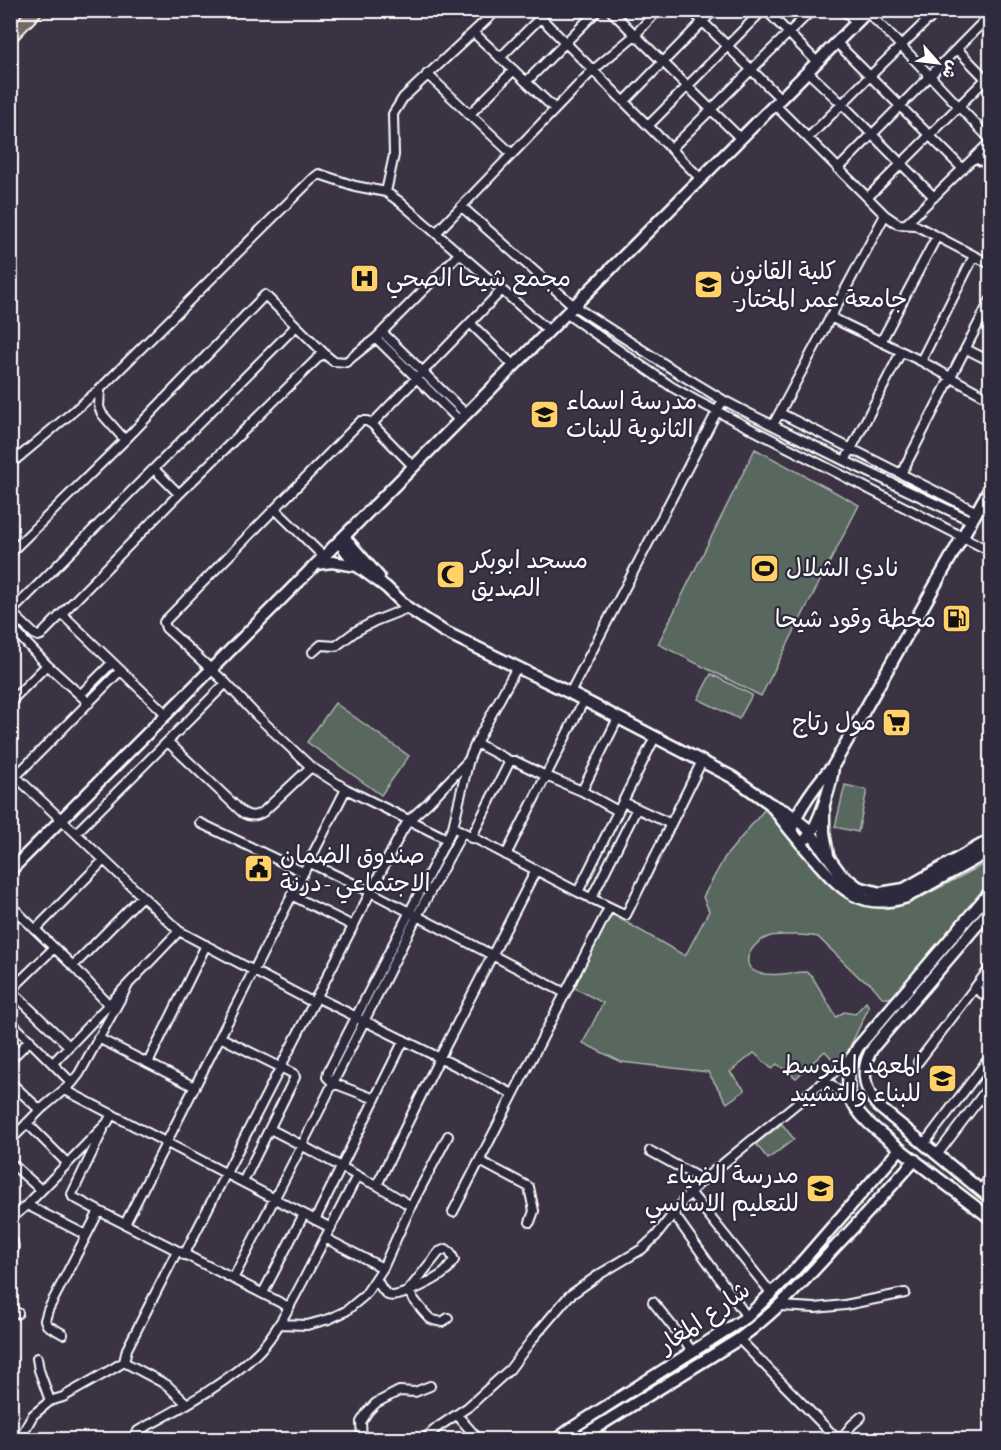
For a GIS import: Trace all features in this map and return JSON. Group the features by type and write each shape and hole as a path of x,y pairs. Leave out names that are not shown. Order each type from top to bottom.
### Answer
{"main road":[{"path":"10,37 36,10"},
{"path":"10,871 868,11"},
{"path":"791,831 806,801 833,766 990,488"},
{"path":"356,524 357,546 361,563"},
{"path":"341,539 361,563 408,608 443,631 702,761 732,777 796,818 807,828 840,873 851,883 873,892 904,889 990,840"},
{"path":"320,561 361,563"},
{"path":"801,843 811,834 831,783 833,766"},
{"path":"825,800 824,832 829,859"},
{"path":"774,805 795,806 806,801"},
{"path":"774,805 791,831 839,886 853,895 877,902 892,901 914,894 990,851"},
{"path":"990,892 863,1041 850,1066 848,1081 850,1095 864,1119 990,1218"},
{"path":"990,910 874,1046 865,1063 865,1082 871,1098 879,1107 990,1198"},
{"name":"شارع المغار","path":"556,1440 747,1317 794,1272 900,1149"},
{"name":"شارع المغار","path":"577,1439 760,1324 804,1281 915,1160"},
{"path":"794,1272 804,1281"},
{"path":"572,1428 577,1439"}],"street":[{"path":"386,192 394,155 393,114 403,98 427,74 497,10"},
{"path":"533,10 701,179"},
{"path":"500,58 548,10"},
{"path":"526,82 598,10"},
{"path":"610,10 741,139"},
{"path":"436,233 592,71 635,35 658,10"},
{"path":"691,10 752,70 808,138 885,215 898,224 915,225 990,264"},
{"path":"624,102 714,10"},
{"path":"648,126 764,10 818,62"},
{"path":"671,149 812,10"},
{"path":"844,10 857,23"},
{"path":"921,10 929,20"},
{"path":"808,138 938,10"},
{"path":"868,11 903,45 990,140 975,158 906,224"},
{"path":"838,169 930,75 989,20"},
{"path":"474,33 555,109"},
{"path":"837,43 963,169"},
{"path":"868,197 989,79 957,49"},
{"path":"469,115 514,70"},
{"path":"808,72 934,197"},
{"path":"427,74 512,154"},
{"path":"975,158 990,165"},
{"path":"10,470 13,462 100,389 316,175 322,174 355,186 386,192 549,331"},
{"path":"462,207 570,310 672,387 990,551"},
{"path":"773,425 885,215"},
{"path":"881,342 937,236"},
{"path":"10,553 265,295 323,353 333,360 346,362 376,338 460,253"},
{"path":"921,361 974,256"},
{"path":"372,424 502,290"},
{"path":"901,474 966,349 988,313 990,301"},
{"path":"570,310 723,400 845,461 974,516"},
{"path":"830,317 921,361 990,399"},
{"path":"470,323 514,366"},
{"path":"296,326 11,613 38,636 62,615 179,494 323,353"},
{"path":"382,332 420,375 463,417"},
{"path":"376,338 420,375"},
{"path":"966,349 990,361"},
{"path":"845,461 901,352"},
{"path":"100,389 99,407 102,414 124,440"},
{"path":"570,693 723,400"},
{"path":"780,413 901,474 974,516"},
{"path":"414,466 372,424 361,421 164,622 165,628 226,683 311,767 346,789 447,839"},
{"path":"155,470 179,494"},
{"path":"275,508 320,561"},
{"path":"313,652 321,645 336,646 365,626 408,608"},
{"path":"62,615 167,715"},
{"path":"10,626 47,665 89,703"},
{"path":"80,695 112,663"},
{"path":"10,702 47,665"},
{"path":"233,1279 303,1146 365,1020 453,827 469,759 517,667"},
{"path":"120,671 12,776 76,833 178,931 253,970 315,1000 357,1016 513,1094"},
{"path":"76,833 226,683"},
{"path":"506,855 584,700"},
{"path":"582,791 618,718"},
{"path":"578,892 655,738"},
{"path":"168,742 248,816 256,816 262,812 311,767"},
{"path":"476,743 510,761 515,761 582,791 618,811"},
{"path":"19,1440 33,1415 50,1401 63,1397 124,1362 127,1349 226,1173 408,820 428,803 469,759"},
{"path":"471,838 510,761"},
{"path":"453,827 626,915 702,761"},
{"path":"125,1224 346,789"},
{"path":"623,802 671,824"},
{"path":"591,899 637,808"},
{"path":"200,823 303,872"},
{"path":"375,1099 333,1083 327,1077 328,1072 413,914 462,833"},
{"path":"36,929 104,860"},
{"path":"308,862 565,993"},
{"path":"377,1185 536,870"},
{"path":"291,895 353,926"},
{"path":"73,966 142,896"},
{"path":"10,905 73,966 109,1005"},
{"path":"453,1212 609,908"},
{"path":"10,919 18,912"},
{"path":"53,1063 178,931"},
{"path":"148,1063 206,945"},
{"path":"54,948 11,990 69,1046"},
{"path":"918,1062 990,968"},
{"path":"12,1137 65,1090 79,1074 128,985"},
{"path":"975,988 990,1000"},
{"path":"10,1021 72,1083"},
{"path":"220,1037 294,1074 295,1080 243,1182"},
{"path":"99,1038 195,1087"},
{"path":"10,1060 30,1040"},
{"path":"315,1220 404,1040"},
{"path":"423,1440 457,1415 510,1369 569,1296 642,1249 656,1236 690,1192 703,1180 855,1053"},
{"path":"924,1144 990,1056"},
{"path":"10,1082 40,1110"},
{"path":"823,1082 832,1086 856,1108"},
{"path":"937,1155 990,1085"},
{"path":"65,1090 331,1228"},
{"path":"112,1114 72,1194 73,1197 289,1307"},
{"path":"27,1123 68,1163"},
{"path":"11,1218 107,1123"},
{"path":"270,1130 377,1185 411,1206"},
{"path":"279,1324 307,1325 329,1319 346,1311 365,1294 383,1268 411,1206 448,1136"},
{"path":"650,1151 703,1180"},
{"path":"480,1161 529,1187 534,1211 530,1222"},
{"path":"10,1162 41,1190"},
{"path":"135,1440 134,1437 138,1431 187,1404 237,1371 274,1334 357,1176"},
{"path":"981,1190 990,1177"},
{"path":"690,1192 771,1294"},
{"path":"27,1204 86,1236"},
{"path":"63,1334 47,1325 45,1320 99,1211"},
{"path":"673,1213 747,1317"},
{"path":"263,1293 304,1214"},
{"path":"10,1236 14,1243 14,1251 10,1258"},
{"path":"325,1238 383,1268"},
{"path":"376,1280 388,1295 392,1296 408,1291 422,1286 446,1272 454,1260 450,1252 446,1249 439,1252 408,1291"},
{"path":"408,1291 411,1298 431,1319 442,1322 448,1318"},
{"path":"780,1306 815,1308 845,1305 905,1293"},
{"path":"653,1302 693,1352"},
{"path":"739,1339 839,1440 861,1417"},
{"path":"37,1358 50,1401"},
{"path":"124,1362 167,1385 187,1404"},
{"path":"362,1440 362,1422 376,1403 399,1391 415,1392 429,1386"},
{"path":"457,1415 478,1440"}],"green space":[{"name":"نادي الشلال","path":"755,449 859,505 761,696 658,644"},
{"path":"711,674 752,695 739,719 698,699"},
{"path":"335,703 409,756 381,795 307,742"},
{"path":"845,785 867,790 858,832 835,827"},
{"path":"764,810 781,822 819,870 882,906 897,907 918,899 990,861 990,886 897,994 888,998 882,997 870,983 860,978 818,937 775,935 757,943 749,955 748,962 755,971 764,974 806,972 812,976 836,1017 844,1012 855,1014 866,1002 869,1007 846,1055 835,1062 825,1051 796,1078 777,1064 772,1069 754,1053 730,1072 745,1090 727,1103 708,1072 621,1062 583,1043 603,1003 573,987 610,913 685,956 709,911 703,897 725,857"},
{"path":"782,1124 794,1139 768,1159 756,1144"}],"place":[{"name":"مجمع شيحا الصحي","path":"365,278"},
{"name":"كلية القانون -جامعة عمر المختار","path":"709,285"},
{"name":"مدرسة اسماء الثانوية للبنات","path":"545,415"},
{"name":"نادي الشلال","path":"765,568"},
{"name":"مسجد ابوبكر الصديق","path":"450,574"},
{"name":"محطة وقود شيحا","path":"957,619"},
{"name":"مول رتاج","path":"897,722"},
{"name":"صندوق الضمان الاجتماعي -درنة","path":"259,869"},
{"name":"المعهد المتوسط للبناء والتشييد","path":"942,1079"},
{"name":"مدرسة الضياء للتعليم الاساسي","path":"820,1189"}]}
